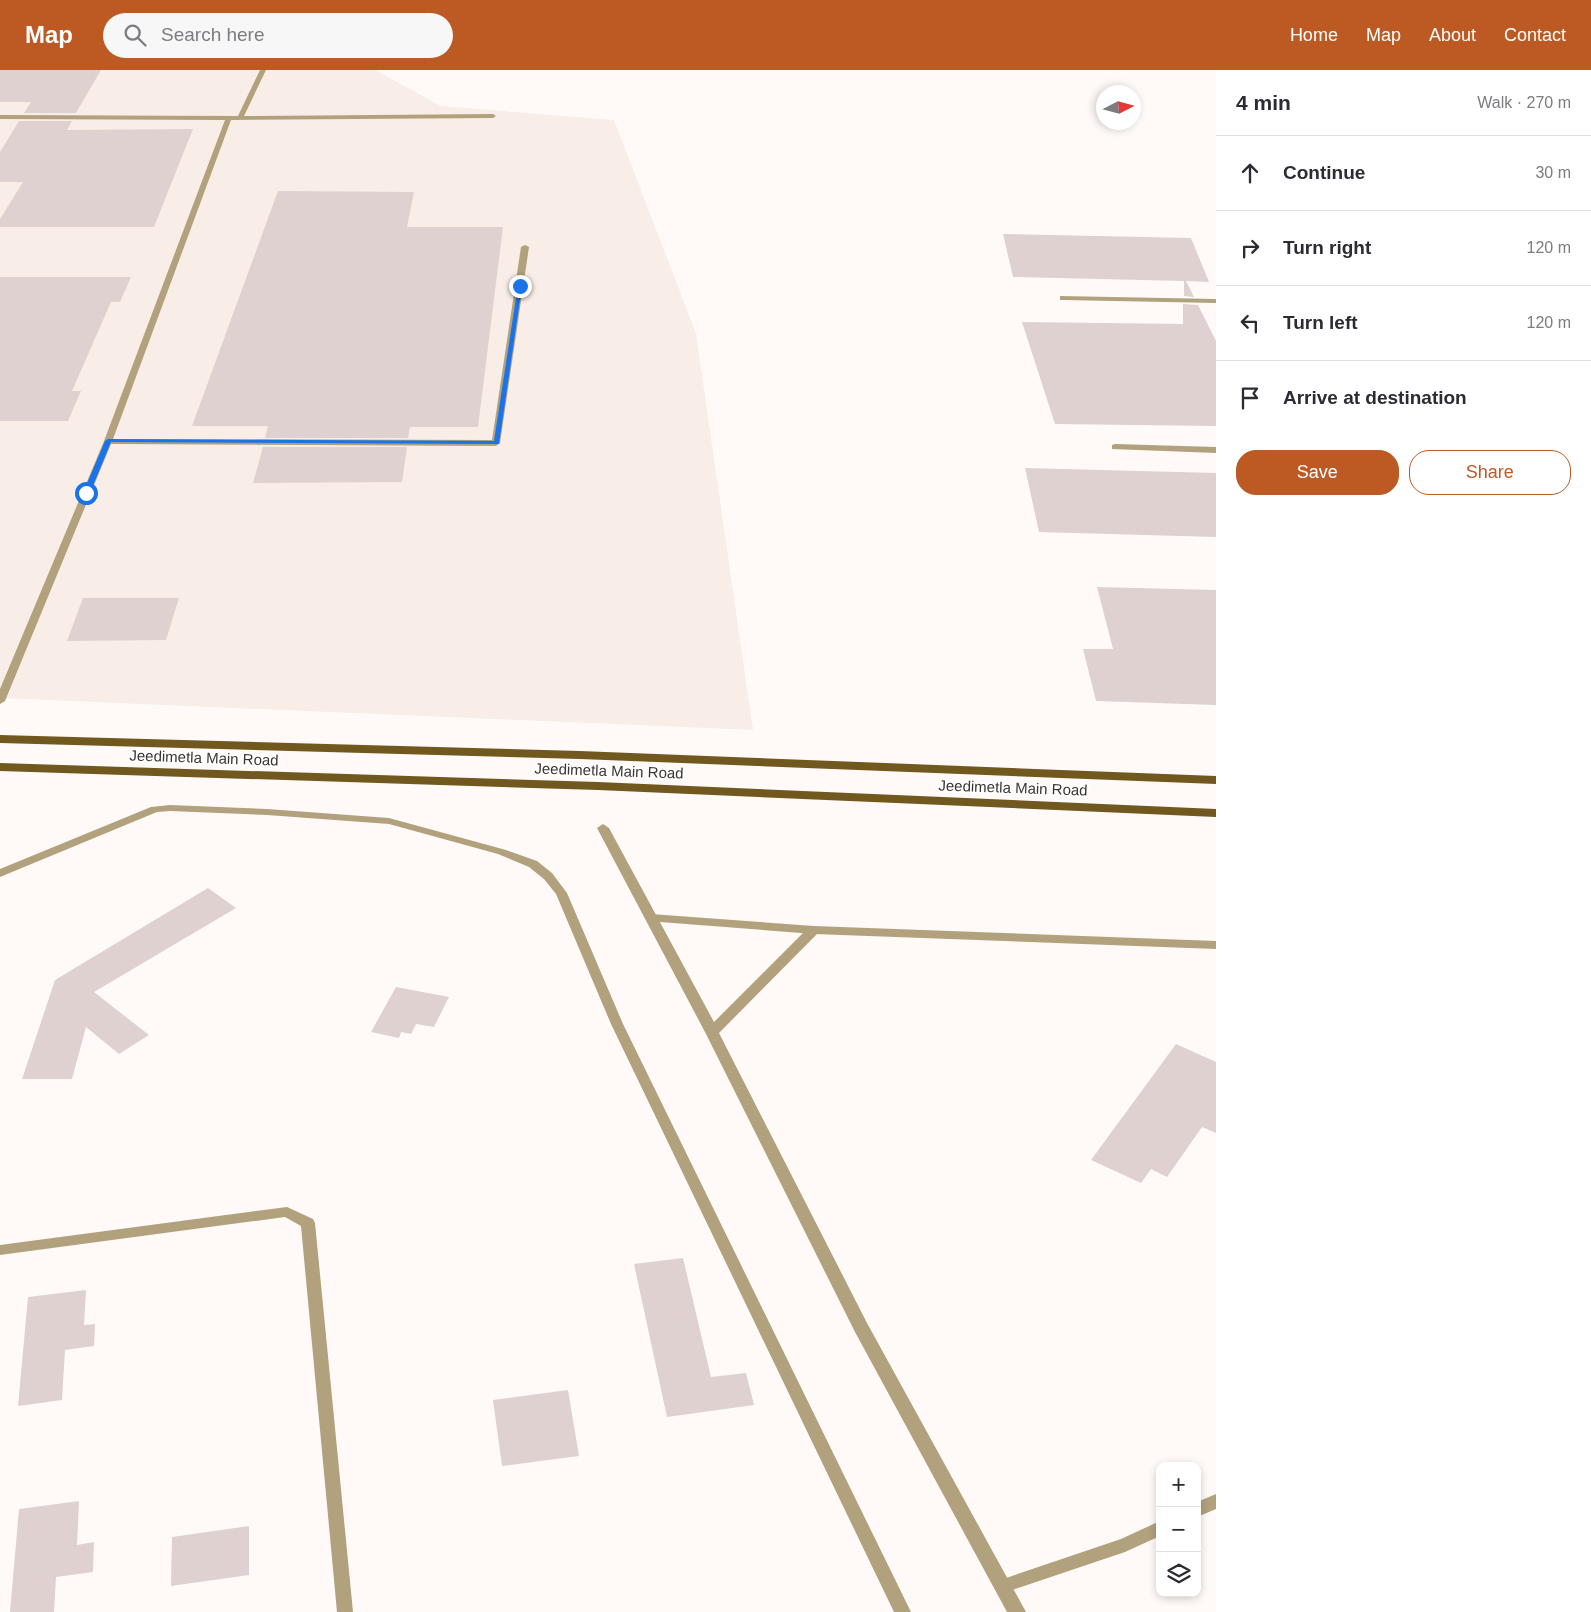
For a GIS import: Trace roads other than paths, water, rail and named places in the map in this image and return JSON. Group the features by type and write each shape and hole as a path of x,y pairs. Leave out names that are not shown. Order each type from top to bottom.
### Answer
{"main road":[{"name":"Jeedimetla Main Road","path":"0,739 580,755 1216,780"},
{"name":"Jeedimetla Main Road","path":"0,768 588,786 1216,813"}],"street":[{"path":"603,828 712,1032 861,1327 1016,1612"},
{"path":"712,1032 814,930"}],"lane":[{"path":"240,118 263,70"},
{"path":"0,117 493,116"},
{"path":"0,700 108,441 229,118"},
{"path":"108,441 496,443 525,247"},
{"path":"1063,298 1216,301"},
{"path":"1115,447 1216,450"},
{"path":"0,873 155,809 170,808 266,812 389,821 502,852 533,864 548,876 561,893 618,1024 903,1612"},
{"path":"651,918 814,930 1216,946"},
{"path":"0,1250 287,1212 308,1223 345,1612"},
{"path":"1201,1508 1216,1501"},
{"path":"1003,1586 1125,1545 1156,1530"}]}
